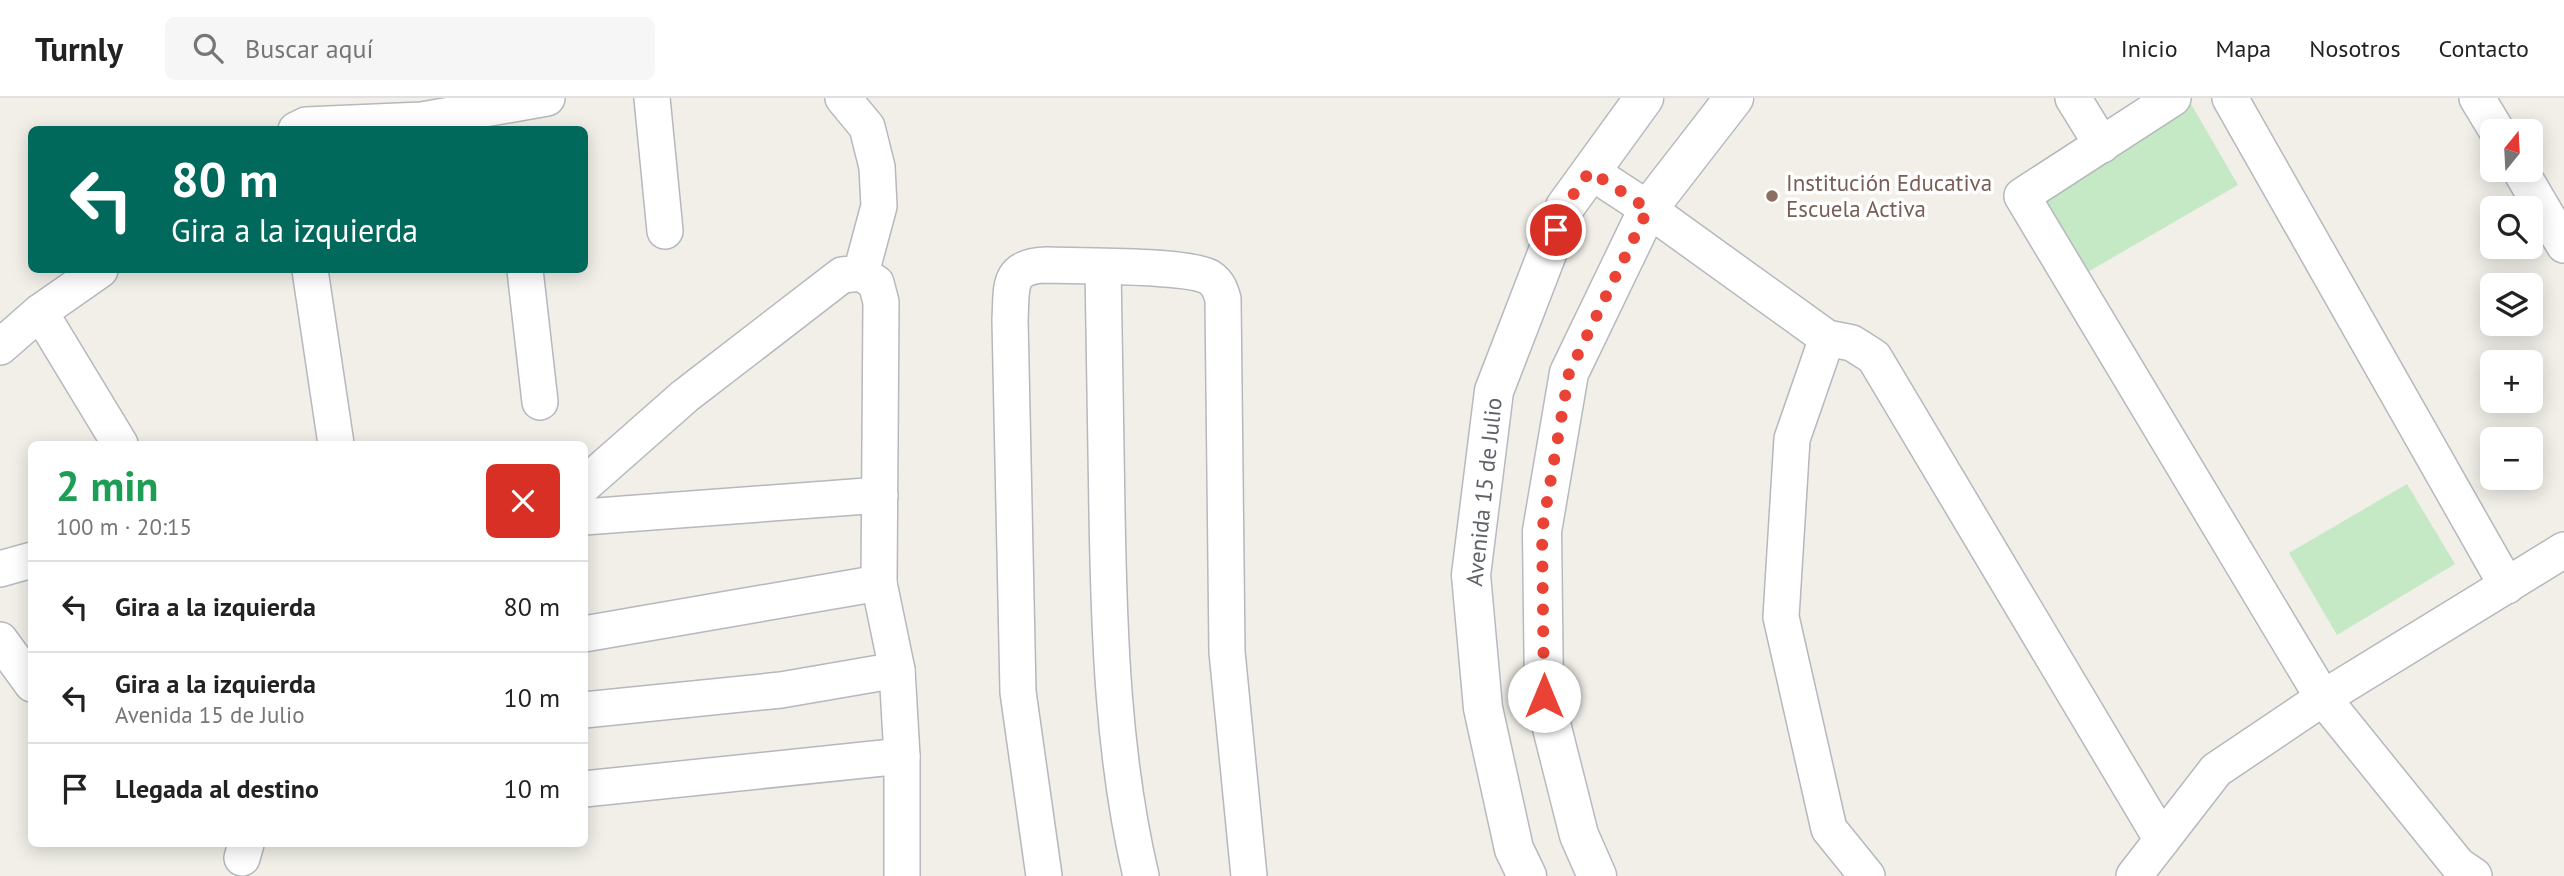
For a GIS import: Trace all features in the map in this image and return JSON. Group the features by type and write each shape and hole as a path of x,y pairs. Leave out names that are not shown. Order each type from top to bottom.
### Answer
{"street":[{"path":"304,126 509,117 547,98"},
{"path":"652,98 665,231"},
{"path":"843,98 867,127 877,167 879,206 861,273"},
{"name":"Avenida 15 de Julio","path":"1527,876 1514,849 1483,708 1471,575 1493,391 1565,206 1644,98"},
{"path":"1597,876 1579,835 1544,696 1542,531 1569,373 1648,209 1734,98"},
{"path":"2073,98 2102,145"},
{"path":"2174,98 2022,196 2323,698 2458,865 2474,876"},
{"path":"2230,98 2507,586"},
{"path":"2477,98 2490,119"},
{"path":"1590,171 1648,209 1827,338 1852,343 1874,357 2162,840"},
{"path":"2527,182 2564,245"},
{"path":"1044,876 1018,692 1010,320 1013,281 1018,272 1029,265 1185,271 1208,276 1219,285 1223,299 1227,652 1249,876"},
{"path":"1103,267 1109,589 1115,705 1127,817 1141,876"},
{"path":"0,347 40,312 96,273"},
{"path":"310,273 336,441"},
{"path":"525,273 540,402"},
{"path":"588,481 685,396 842,275 861,273 876,284 881,302 879,583 897,670 902,756 902,876"},
{"path":"40,312 118,441"},
{"path":"1827,338 1792,439 1781,617 1829,829 1867,876"},
{"path":"588,517 880,495"},
{"path":"2134,876 2216,770 2323,698 2564,550"},
{"path":"0,569 28,560"},
{"path":"588,633 879,583"},
{"path":"0,640 28,678"},
{"path":"588,710 781,690 897,670"},
{"path":"588,789 902,756"}],"green space":[{"path":"2191,104 2238,185 2079,277 2032,198"},
{"path":"2407,484 2455,564 2337,635 2289,553"}],"place":[{"name":"Institución Educativa Escuela Activa","path":"1772,196"}],"route":[{"path":"1544,696 1542,531 1569,373 1648,209 1590,171 1565,206 1556,230"}]}
